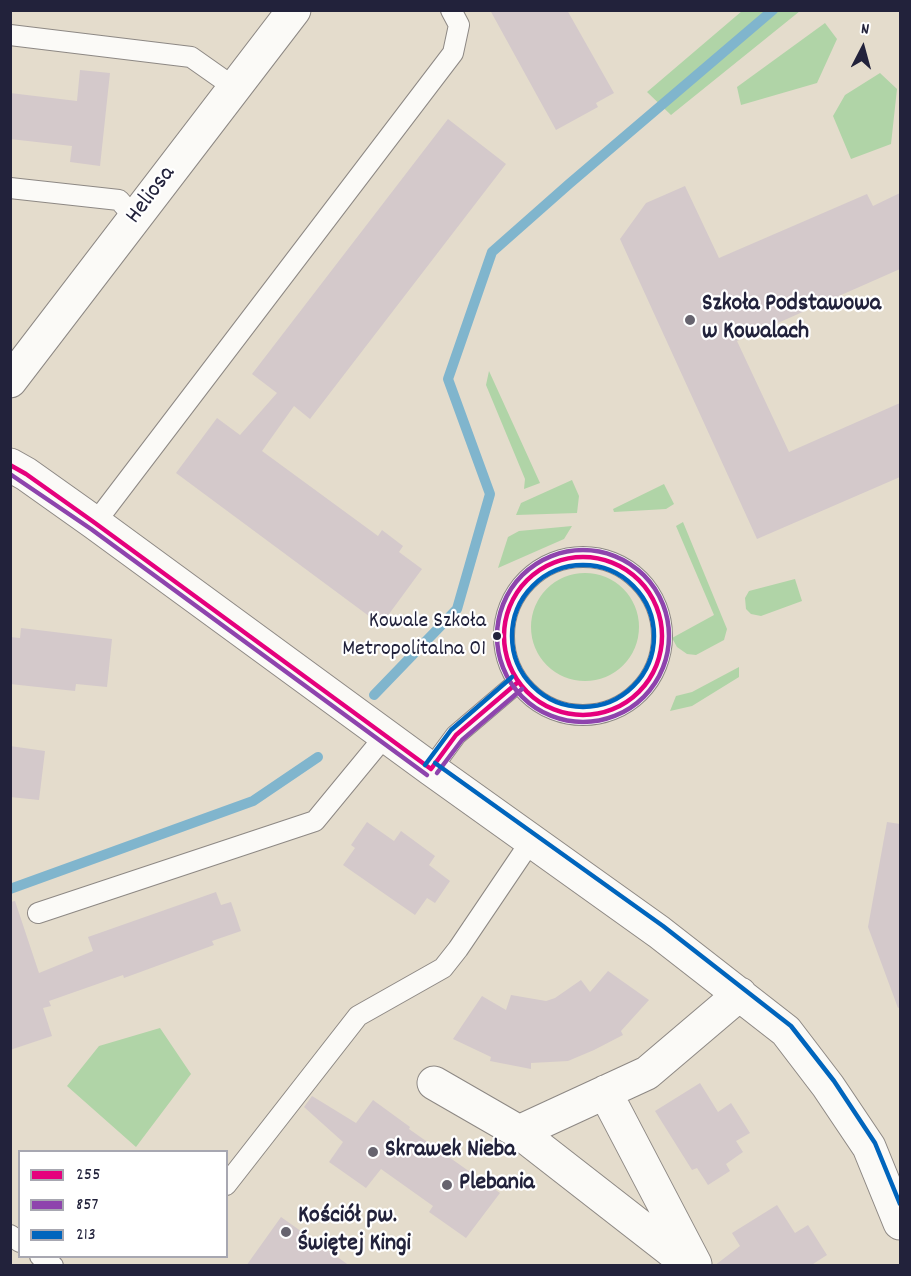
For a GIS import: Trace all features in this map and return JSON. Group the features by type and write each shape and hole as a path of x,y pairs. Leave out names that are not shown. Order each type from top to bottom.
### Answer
{"street":[{"name":"Heliosa","path":"10,381 294,10"},
{"path":"10,465 95,523 385,736 659,932 786,1031 828,1086 869,1147 900,1223"},
{"path":"519,1132 647,1073 740,994"},
{"path":"434,1083 519,1132 691,1266"},
{"path":"605,1092 696,1266"}],"lane":[{"path":"95,523 453,53 459,26 451,10"},
{"path":"10,35 191,57 235,88"},
{"path":"10,188 119,200 135,218"},
{"path":"590,556 626,568 652,596 663,632 656,670 629,702 590,716 549,709 517,683 502,643 512,598 545,565 590,556"},
{"path":"431,769 456,735 517,683"},
{"path":"38,914 315,821 385,736"},
{"path":"228,1182 358,1016 394,993 443,968 531,841"}],"green space":[{"path":"742,11 800,11 671,115 647,92"},
{"path":"825,23 837,39 817,83 741,105 737,87"},
{"path":"880,73 897,89 891,144 851,159 833,116 845,95"},
{"path":"489,371 540,483 524,489 525,479 486,385"},
{"path":"572,480 579,496 577,513 516,515 521,503"},
{"path":"664,484 674,504 666,509 614,512 613,509"},
{"path":"683,522 727,629 724,640 696,655 687,654 677,647 672,638 714,615 676,526"},
{"path":"572,526 564,539 498,568 508,537 519,531"},
{"path":"585,573 606,577 623,589 635,606 639,627 635,648 623,665 606,677 585,681 564,677 547,665 535,648 531,627 535,606 547,589 564,577"},
{"path":"795,579 802,601 761,616 751,614 746,609 745,598 749,591"},
{"path":"739,667 739,677 692,706 670,711 676,696 692,692"},
{"path":"160,1028 191,1074 136,1147 67,1086 99,1046"}],"building":[{"path":"490,10 567,10 614,93 596,103 598,107 556,130"},
{"path":"80,70 110,73 100,166 70,162 72,146 10,139 10,93 77,101"},
{"path":"448,119 506,164 310,419 294,406 262,451 378,536 382,530 403,546 399,552 422,569 381,625 176,473 217,418 240,435 277,393 252,374"},
{"path":"685,186 719,258 867,194 873,206 900,193 900,269 737,341 789,452 900,403 900,477 757,539 620,239 646,203"},
{"path":"21,628 112,639 107,687 76,684 75,691 10,684 10,637 20,638"},
{"path":"10,746 45,751 39,800 10,797"},
{"path":"367,822 394,841 401,831 435,856 429,865 450,881 435,903 427,898 415,915 343,865 355,848 351,845"},
{"path":"887,822 900,824 900,1007 898,1008 868,927"},
{"path":"216,892 221,905 231,902 241,931 212,941 214,945 124,978 123,975 49,1001 51,1006 43,1008 52,1036 10,1050 10,902 15,901 39,973 93,951 88,937"},
{"path":"608,971 649,1000 621,1031 623,1035 594,1050 568,1061 531,1063 531,1069 490,1061 491,1057 453,1039 482,996 506,1010 511,995 546,1001 555,998 581,980 590,992"},
{"path":"700,1083 718,1112 731,1103 750,1133 736,1141 743,1152 726,1164 730,1171 708,1185 697,1168 692,1170 655,1111"},
{"path":"312,1096 356,1123 373,1100 410,1127 409,1129 500,1193 466,1238 429,1212 433,1206 381,1169 366,1188 329,1162 343,1142 304,1107"},
{"path":"777,1205 795,1233 808,1225 827,1255 810,1266 714,1266 740,1246 732,1233"},
{"name":"Kościół pw. Świętej Kingi","path":"281,1217 350,1266 246,1266"}],"waterway":[{"path":"374,695 457,609 490,494 448,379 492,252 773,10"},
{"path":"10,889 253,801 318,757"}],"transit line":[{"name":"255","path":"10,465 95,523 431,769"},
{"name":"857","path":"10,474 91,529 427,775"},
{"name":"857","path":"583,550 616,556 631,564 644,575 655,588 663,603 669,636 663,669 655,684 644,697 631,708 616,716 583,722 550,716 535,708 522,697 511,684 503,669 497,636 503,603 511,588 522,575 535,564 550,556 583,550"},
{"name":"255","path":"583,557 613,563 639,580 656,606 662,636 656,666 639,692 613,709 583,715 553,709 527,692 510,666 504,636 510,606 527,580 553,563 583,557"},
{"name":"213","path":"583,565 610,570 633,586 649,609 654,636 649,663 633,686 610,702 583,707 556,702 533,686 517,663 512,636 517,609 533,586 556,570 583,565"},
{"name":"213","path":"425,765 451,730 512,677"},
{"name":"255","path":"431,769 456,735 517,683"},
{"name":"857","path":"437,773 462,740 522,689"},
{"name":"213","path":"435,763 663,926 791,1026 834,1081 875,1143 900,1204"}],"place":[{"name":"Szkoła Podstawowa w Kowalach","path":"690,320"},
{"name":"Kowale Szkoła Metropolitalna 01","path":"497,636"},
{"name":"Skrawek Nieba","path":"373,1152"},
{"name":"Plebania","path":"447,1185"},
{"name":"Kościół pw. Świętej Kingi","path":"286,1232"}]}
